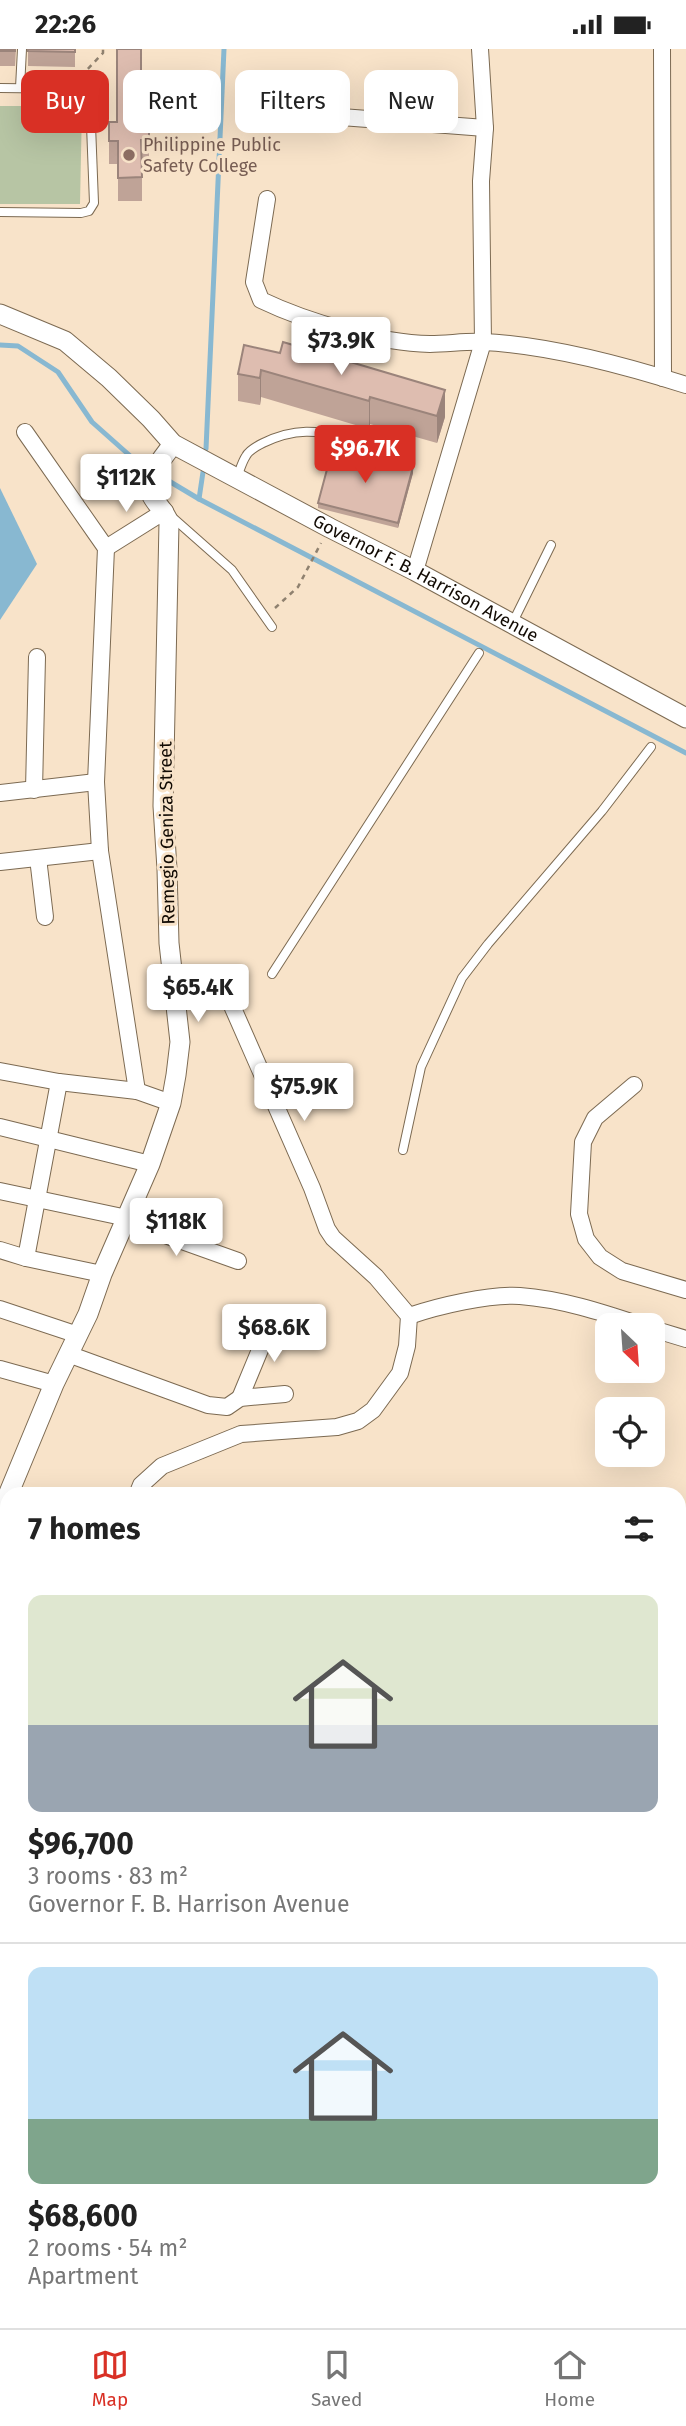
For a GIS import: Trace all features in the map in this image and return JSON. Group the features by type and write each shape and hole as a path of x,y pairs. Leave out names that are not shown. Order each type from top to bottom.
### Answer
{"street":[{"path":"415,571 483,342 481,181 485,128 480,49"},
{"path":"662,49 663,378"},
{"path":"350,118 485,128"},
{"path":"267,199 254,282 261,300 285,312 367,335 428,344 483,342 529,347 638,369 686,385"},
{"name":"Governor F. B. Harrison Avenue","path":"0,314 65,341 109,378 173,445 237,477 327,533 415,571 684,712"},
{"path":"25,432 106,548 96,782 100,851 137,1091"},
{"name":"Remegio Geniza Street","path":"12,1487 150,1164 171,1103 180,1042 172,974 163,806 169,523 164,510 151,494 150,481 173,445"},
{"path":"106,548 164,510"},
{"path":"34,790 37,657"},
{"path":"0,793 96,782"},
{"path":"0,862 100,851"},
{"path":"38,858 45,917"},
{"path":"140,1487 162,1466 241,1434 337,1427 358,1421 373,1410 400,1373 407,1346 409,1316 376,1277 333,1238 327,1229 312,1188 229,999 220,991 172,974"},
{"path":"0,1071 59,1082 137,1091 171,1103"},
{"path":"26,1258 59,1082"},
{"path":"634,1085 595,1118 583,1142 579,1214 586,1239 600,1257 622,1271 686,1290"},
{"path":"0,1127 150,1164"},
{"path":"0,1191 37,1197 126,1219 238,1261"},
{"path":"0,1250 102,1274"},
{"path":"409,1316 431,1308 517,1296 602,1313"},
{"path":"0,1309 78,1335"},
{"path":"240,1398 274,1316"},
{"path":"665,1333 686,1339"},
{"path":"68,1354 208,1405 227,1407 240,1398 285,1394"},
{"path":"0,1369 54,1384"}],"lane":[{"path":"0,88 20,88 22,49"},
{"path":"0,212 89,211 94,204 91,133"},
{"path":"237,477 246,454 278,435 296,431 318,431 351,437"},
{"path":"164,510 232,571 272,627"},
{"path":"512,624 551,545"},
{"path":"272,974 479,653"},
{"path":"403,1150 421,1067 462,978 602,811 651,747"}],"path":[{"path":"87,70 103,53 103,49"},
{"path":"265,617 298,587 327,533"}],"green space":[{"path":"0,106 21,106 21,133 81,133 80,204 0,204"}],"water":[{"path":"0,488 37,564 0,620"}],"building":[{"path":"75,49 75,52 28,51"},
{"path":"117,49 141,49 141,70 123,70 123,133 149,133 149,140 141,140 142,177 118,178 118,141 109,141 109,122 117,122"},
{"path":"283,342 445,390 437,416 370,397 369,401 261,370 260,378 238,374 244,345 280,353"},
{"path":"333,447 413,467 398,523 318,503"}],"waterway":[{"path":"206,449 224,49"},
{"path":"0,345 18,346 58,372 92,422 137,462 199,499 686,753"},
{"path":"199,499 203,472"}],"place":[{"name":"Philippine Public Safety College","path":"129,155"}]}
